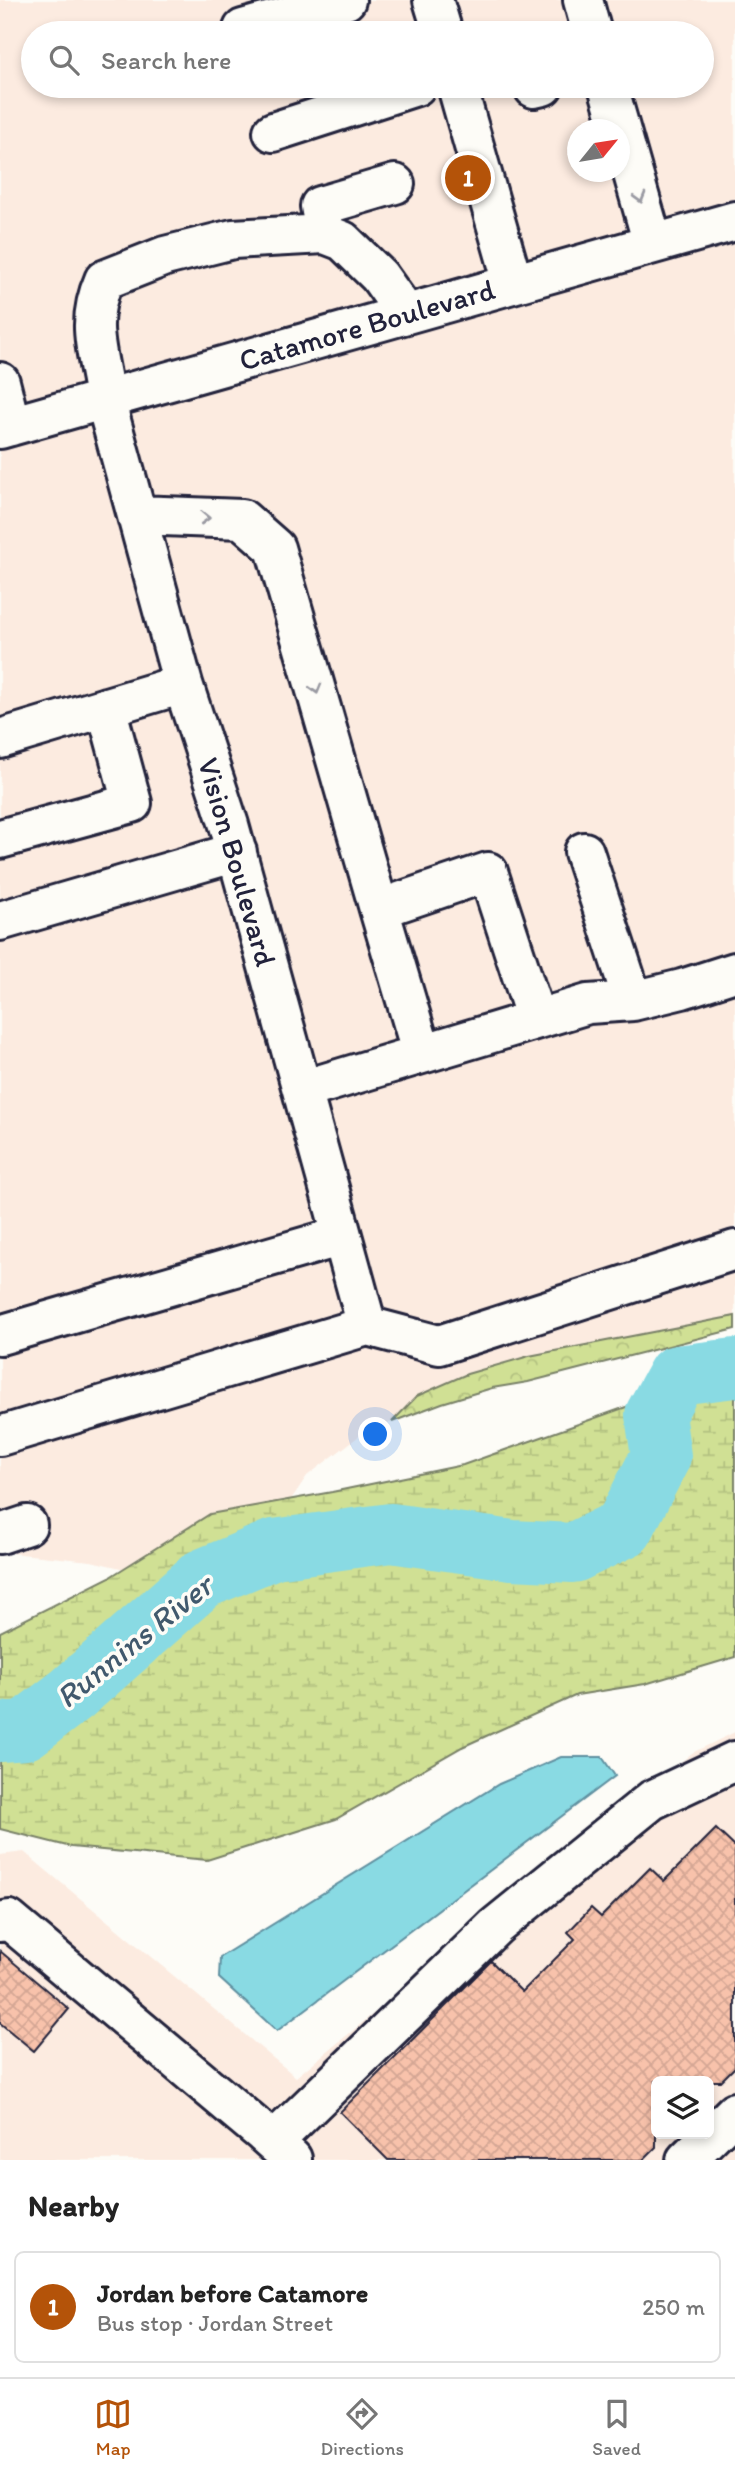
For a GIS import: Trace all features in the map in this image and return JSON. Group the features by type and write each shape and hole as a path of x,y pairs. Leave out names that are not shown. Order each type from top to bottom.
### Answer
{"street":[{"path":"271,21 346,0"},
{"path":"433,0 439,21"},
{"path":"583,0 589,21"},
{"path":"273,132 379,98"},
{"path":"460,98 513,283"},
{"path":"611,98 653,244"},
{"path":"395,184 320,206 326,234 343,241 379,276 406,314"},
{"name":"Catamore Boulevard","path":"6,427 735,221"},
{"name":"Vision Boulevard","path":"326,234 233,239 165,256 104,280 96,299 93,341 105,399 183,684 237,852 367,1326"},
{"path":"0,382 6,427"},
{"path":"136,515 242,519 275,548 422,1054"},
{"path":"0,739 183,684"},
{"path":"0,839 132,803 106,707"},
{"path":"0,921 237,852"},
{"path":"584,852 633,1001"},
{"path":"379,909 488,872 536,1019"},
{"path":"302,1090 588,1004 633,1001 735,972"},
{"path":"0,1335 342,1236"},
{"path":"0,1436 367,1326 439,1345 735,1250"},
{"path":"0,1922 9,1920 282,2151 496,1926 652,1800 735,1761"},
{"path":"686,2160 735,2112"}],"shaded area":[{"path":"0,0 735,0 735,1316 529,1356 417,1396 392,1422 359,1436 307,1476 292,1498 277,1531 167,1579 91,1561 0,1552"},
{"path":"735,1732 735,2160 0,2160 0,1855 24,1852 296,2077 692,1753"}],"green space":[{"path":"735,1316 735,1329 528,1382 492,1388 392,1422 417,1396 467,1374 529,1356"},
{"path":"735,1361 735,1657 645,1684 577,1695 462,1747 336,1819 207,1860 71,1847 0,1829 0,1632 110,1577 210,1514 463,1465 654,1397"}],"water":[{"path":"561,1757 602,1757 615,1776 277,2031 219,1978 220,1957 499,1784"}],"building":[{"path":"716,1829 735,1847 735,2067 721,2081 714,2081 714,2076 651,2076 651,2139 656,2139 656,2147 643,2160 388,2160 340,2112 491,1961 522,1992 575,1939 568,1932 591,1908 601,1917 650,1868 664,1881"},
{"path":"0,1951 69,2009 34,2051 0,2023"}],"waterway":[{"name":"Runnins River","path":"0,1732 25,1730 72,1694 202,1579 274,1549 391,1533 512,1550 573,1553 624,1528 661,1456 655,1415 677,1375 735,1368"}],"place":[{"name":"Jordan before Catamore","path":"468,178"}]}
